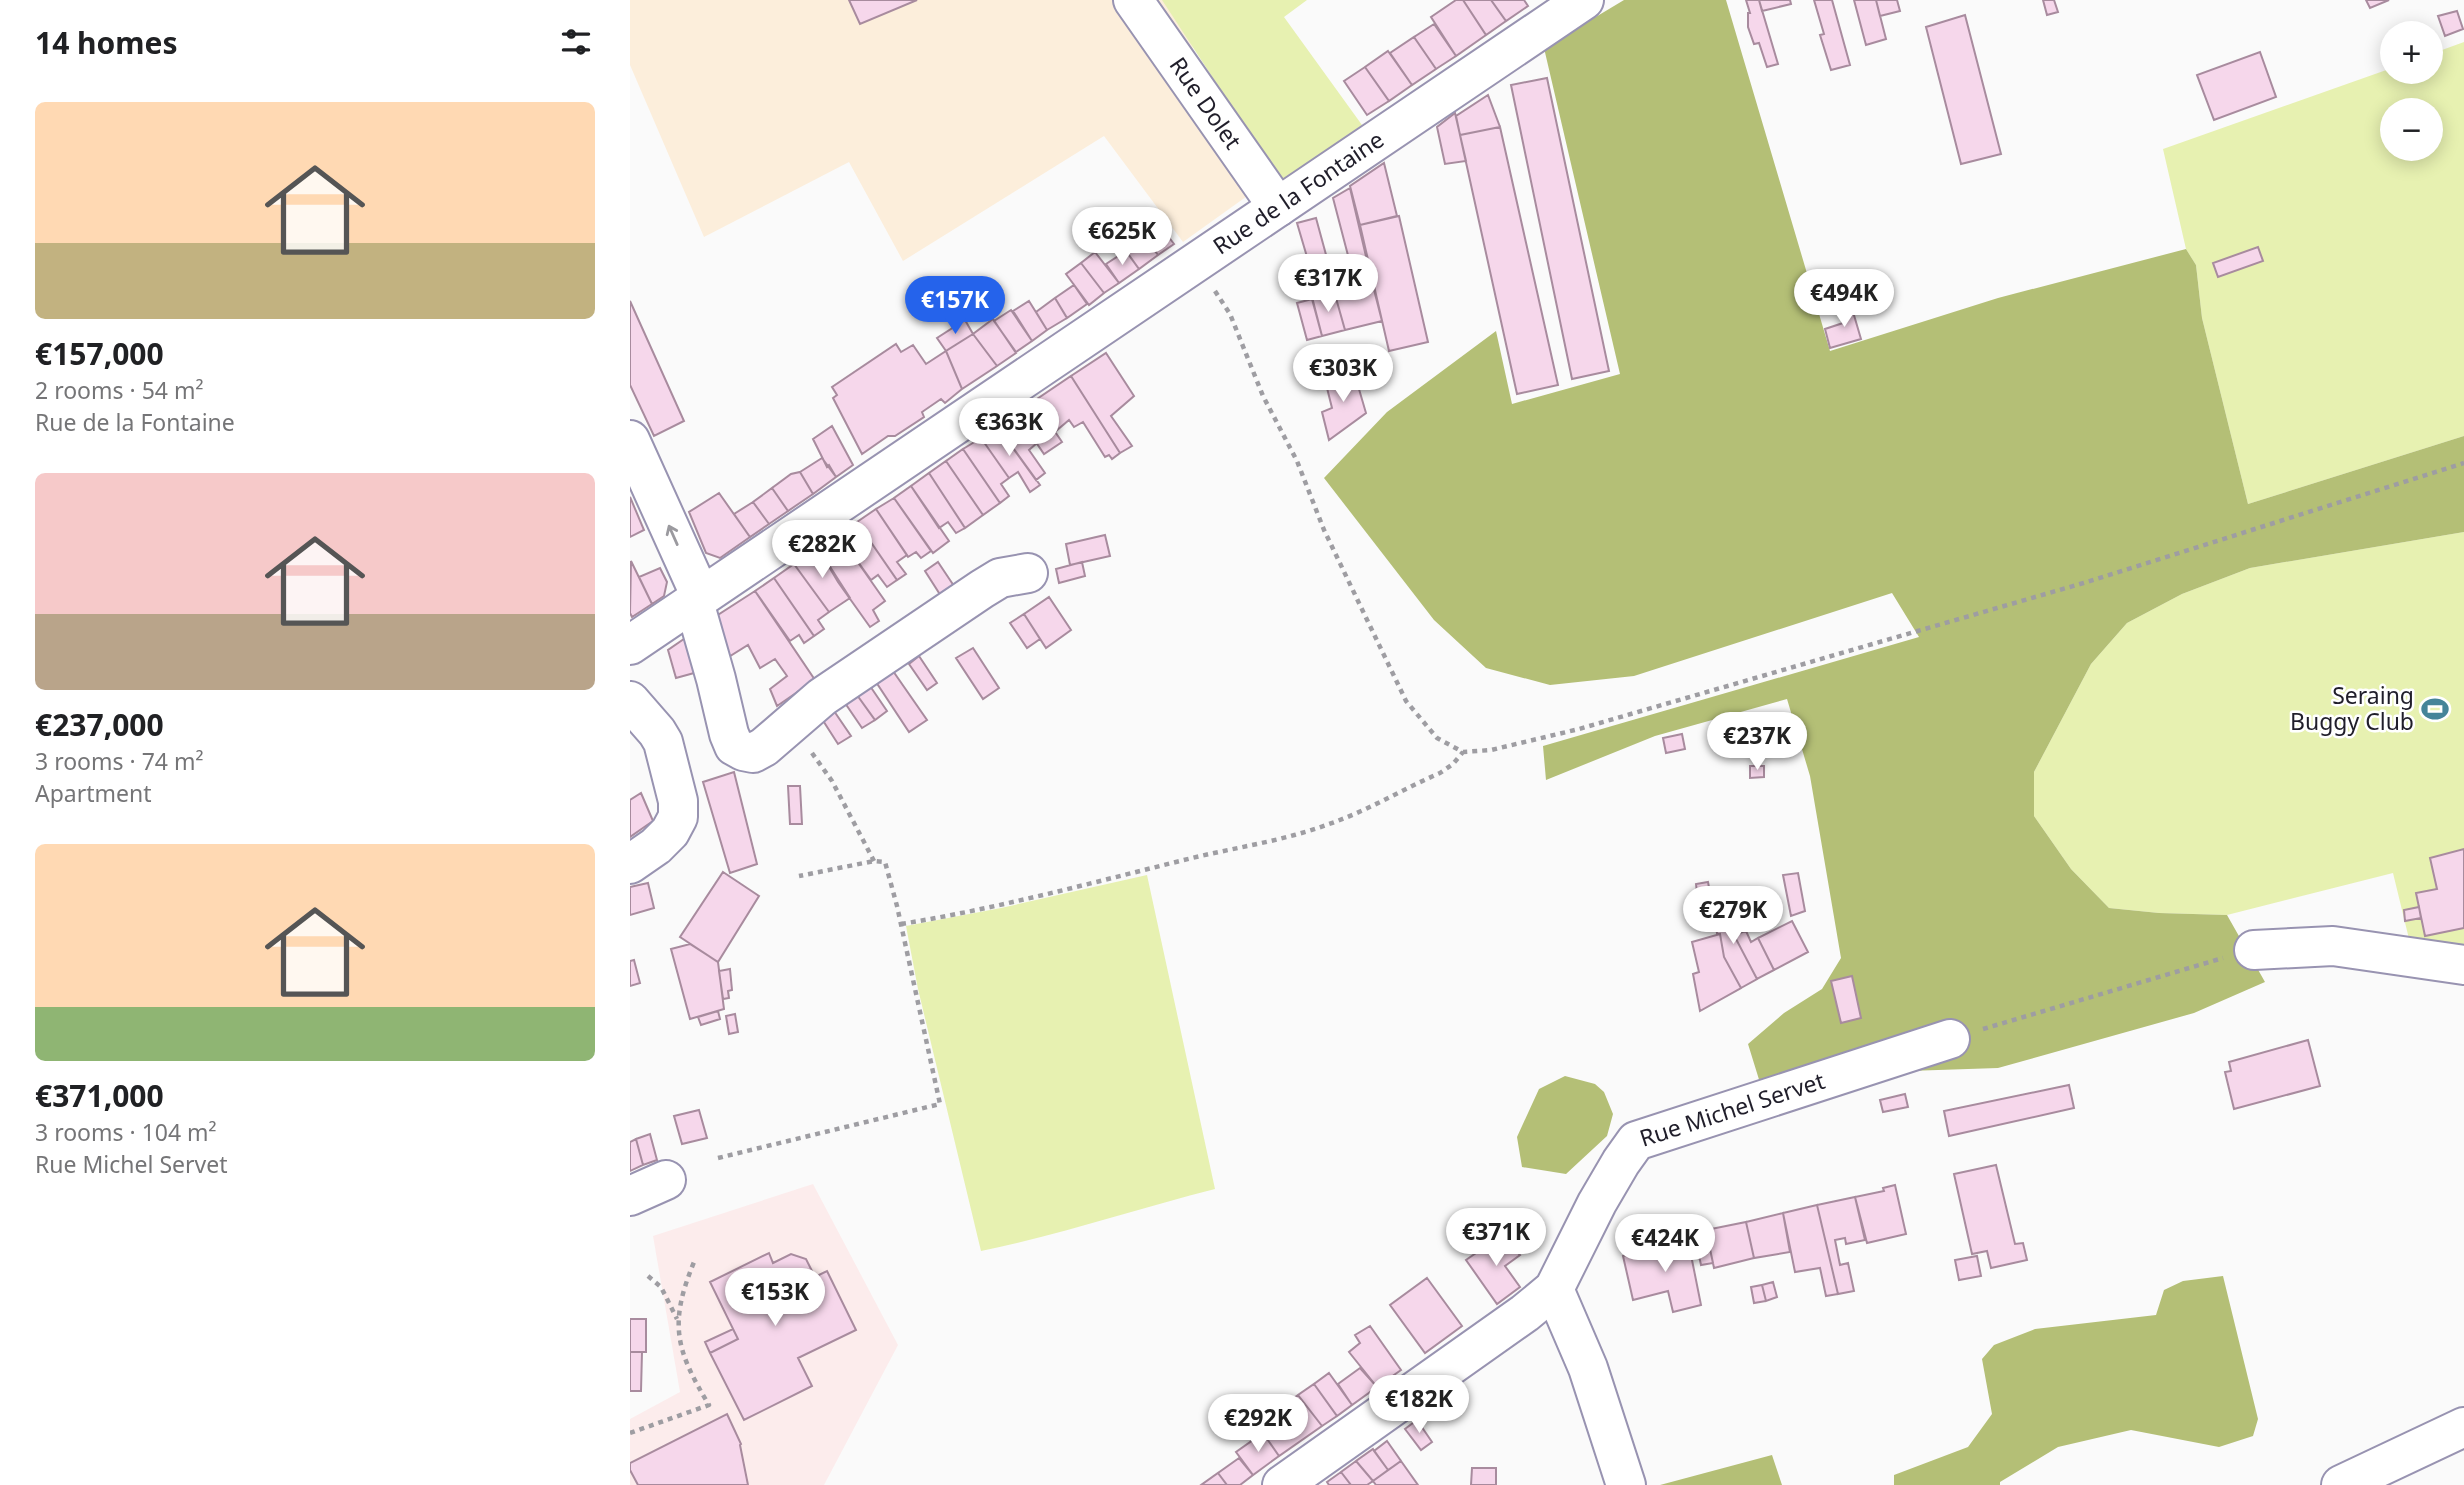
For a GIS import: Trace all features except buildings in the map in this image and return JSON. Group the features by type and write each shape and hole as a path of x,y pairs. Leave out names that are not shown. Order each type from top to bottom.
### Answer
{"street":[{"name":"Rue Dolet","path":"1133,0 1278,207"},
{"name":"Rue de la Fontaine","path":"630,645 1584,0"},
{"path":"630,440 696,601 698,617 734,746 743,751 753,752 764,747 851,676 982,589 1000,578 1028,573"},
{"path":"630,701 663,742 678,801 678,817 670,832 656,846 630,864"},
{"path":"2254,950 2333,946 2464,965"},
{"name":"Rue Michel Servet","path":"1282,1485 1525,1313 1554,1289 1597,1203 1636,1141 1950,1039"},
{"path":"630,1196 666,1180"},
{"path":"1554,1289 1588,1368 1626,1485"},
{"path":"2341,1485 2464,1427"}],"path":[{"path":"1196,261 1230,314 1263,396 1297,461 1324,530 1405,701 1437,737 1464,752 1491,750 1579,729 2087,582 2464,463"},
{"path":"789,725 832,781 874,861"},
{"path":"901,924 1018,901 1240,846 1292,837 1332,823 1440,773 1464,752"},
{"path":"718,1157 940,1104 887,865 882,860 874,861 799,876"},
{"path":"1950,1039 2254,950"},
{"path":"630,1433 709,1405 685,1362 679,1340 680,1301 694,1262"},
{"path":"648,1276 661,1287 678,1319"}],"shaded area":[{"path":"630,0 1174,0 1250,194 1183,242 1104,136 903,261 849,162 704,237 630,65"},
{"path":"813,1184 898,1345 824,1485 630,1485 630,1419 680,1392 653,1236"}],"green space":[{"path":"1162,0 1307,0 1284,17 1362,125 1281,182"},
{"path":"1624,0 1726,0 1830,351 1998,298 2186,249 2196,265 2202,318 2248,504 2464,436 2464,532 2250,568 2182,594 2127,623 2091,664 2034,772 2034,816 2071,869 2109,908 2227,915 2265,982 2194,1013 1998,1068 1908,1071 1761,1086 1748,1044 1784,1013 1822,989 1841,958 1810,776 1787,699 1655,736 1546,780 1543,746 1919,637 1892,593 1634,676 1550,685 1486,668 1434,620 1324,478 1387,412 1496,331 1512,404 1620,374 1544,48"},
{"path":"2464,42 2464,436 2248,504 2202,318 2196,265 2186,249 2163,149 2380,72 2380,84 2443,84 2443,50"},
{"path":"2464,532 2464,951 2410,943 2393,873 2227,915 2109,908 2071,869 2034,816 2034,772 2091,664 2127,623 2182,594 2250,568"},
{"path":"1147,875 1215,1189 981,1251 918,989 906,926"},
{"path":"1565,1076 1595,1084 1604,1092 1613,1114 1607,1136 1566,1174 1522,1167 1517,1137 1539,1089"},
{"path":"2223,1276 2258,1419 2253,1436 2219,1447 2131,1430 2058,1447 2000,1482 2000,1485 1894,1485 1894,1475 1968,1447 1992,1414 1982,1359 1994,1345 2035,1329 2156,1315 2164,1290 2183,1281"},
{"path":"1772,1455 1782,1485 1660,1485"}],"place":[{"name":"Seraing Buggy Club","path":"2435,709"}]}
